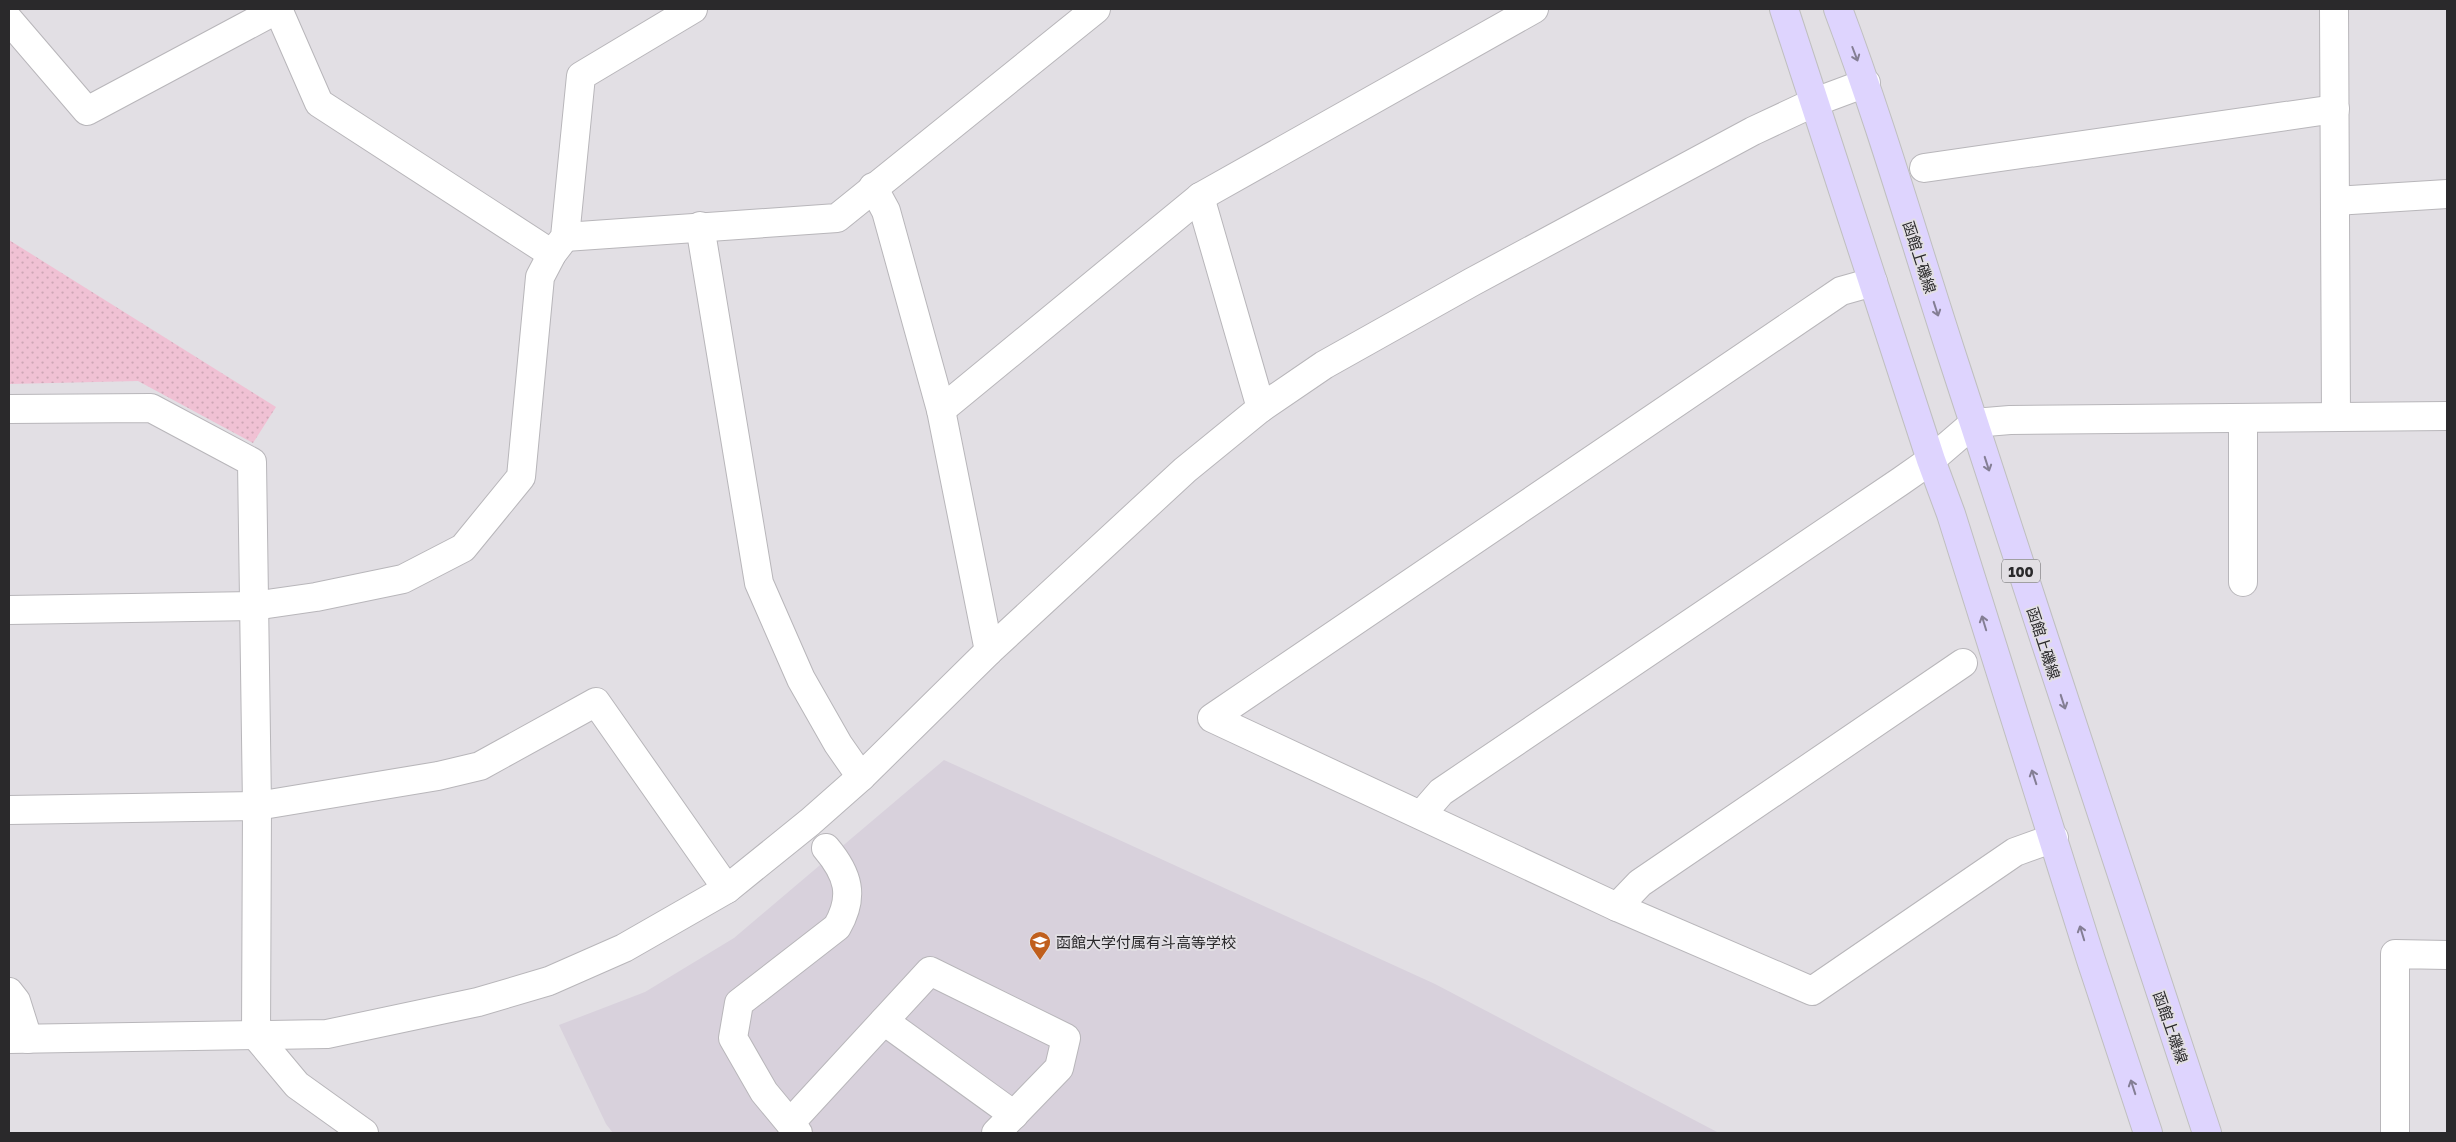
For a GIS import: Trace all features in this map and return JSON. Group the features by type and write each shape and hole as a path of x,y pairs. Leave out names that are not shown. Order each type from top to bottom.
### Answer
{"main road":[{"path":"1784,9 1950,514 2091,960 2148,1133"},
{"name":"函館上磯線","path":"1838,9 1866,83 1896,185 2109,843 2207,1133"}],"street":[{"path":"9,20 87,111 278,9 319,103 558,246 700,226 837,218 873,187 1096,9"},
{"path":"9,610 254,606 316,598 403,579 463,548 521,477 540,277 558,246 581,76 694,9"},
{"path":"940,410 1200,196 1534,9"},
{"path":"2334,9 2336,417"},
{"path":"9,992 16,1001 18,1039 327,1034 478,1002 549,981 624,948 727,888 810,822 861,777 989,651 1185,470 1260,408 1324,364 1472,282 1754,131 1815,102 1866,83"},
{"path":"1924,168 2335,109"},
{"path":"873,187 886,211 940,410 989,651"},
{"path":"2336,202 2447,194"},
{"path":"1200,196 1260,408"},
{"path":"700,226 759,583 801,679 838,744 861,777"},
{"path":"1873,282 1841,290 1212,718 1618,907 1812,991 2015,852 2054,838"},
{"path":"9,409 151,408 252,462 256,806 256,1036 297,1085 364,1133"},
{"path":"1421,815 1441,792 1931,460 1974,423 2010,420 2447,416"},
{"path":"2242,582 2243,418"},
{"path":"1618,907 1640,883 1963,663"},
{"path":"9,810 256,806 438,776 480,766 596,702 727,888"},
{"path":"826,848 840,864 846,876 847,897 843,917 837,928 739,1003 733,1038 764,1092 794,1128 884,1021 930,971 1066,1038 1059,1068 1005,1124 884,1021"},
{"path":"2395,1133 2395,954 2447,955"}],"shaded area":[{"path":"9,240 276,407 253,443 138,381 9,384"},
{"name":"函館大学付属有斗高等学校","path":"944,760 1435,984 1719,1133 613,1133 606,1124 559,1025 645,992 734,938"}],"place":[{"name":"函館大学付属有斗高等学校","path":"1040,961"}]}
